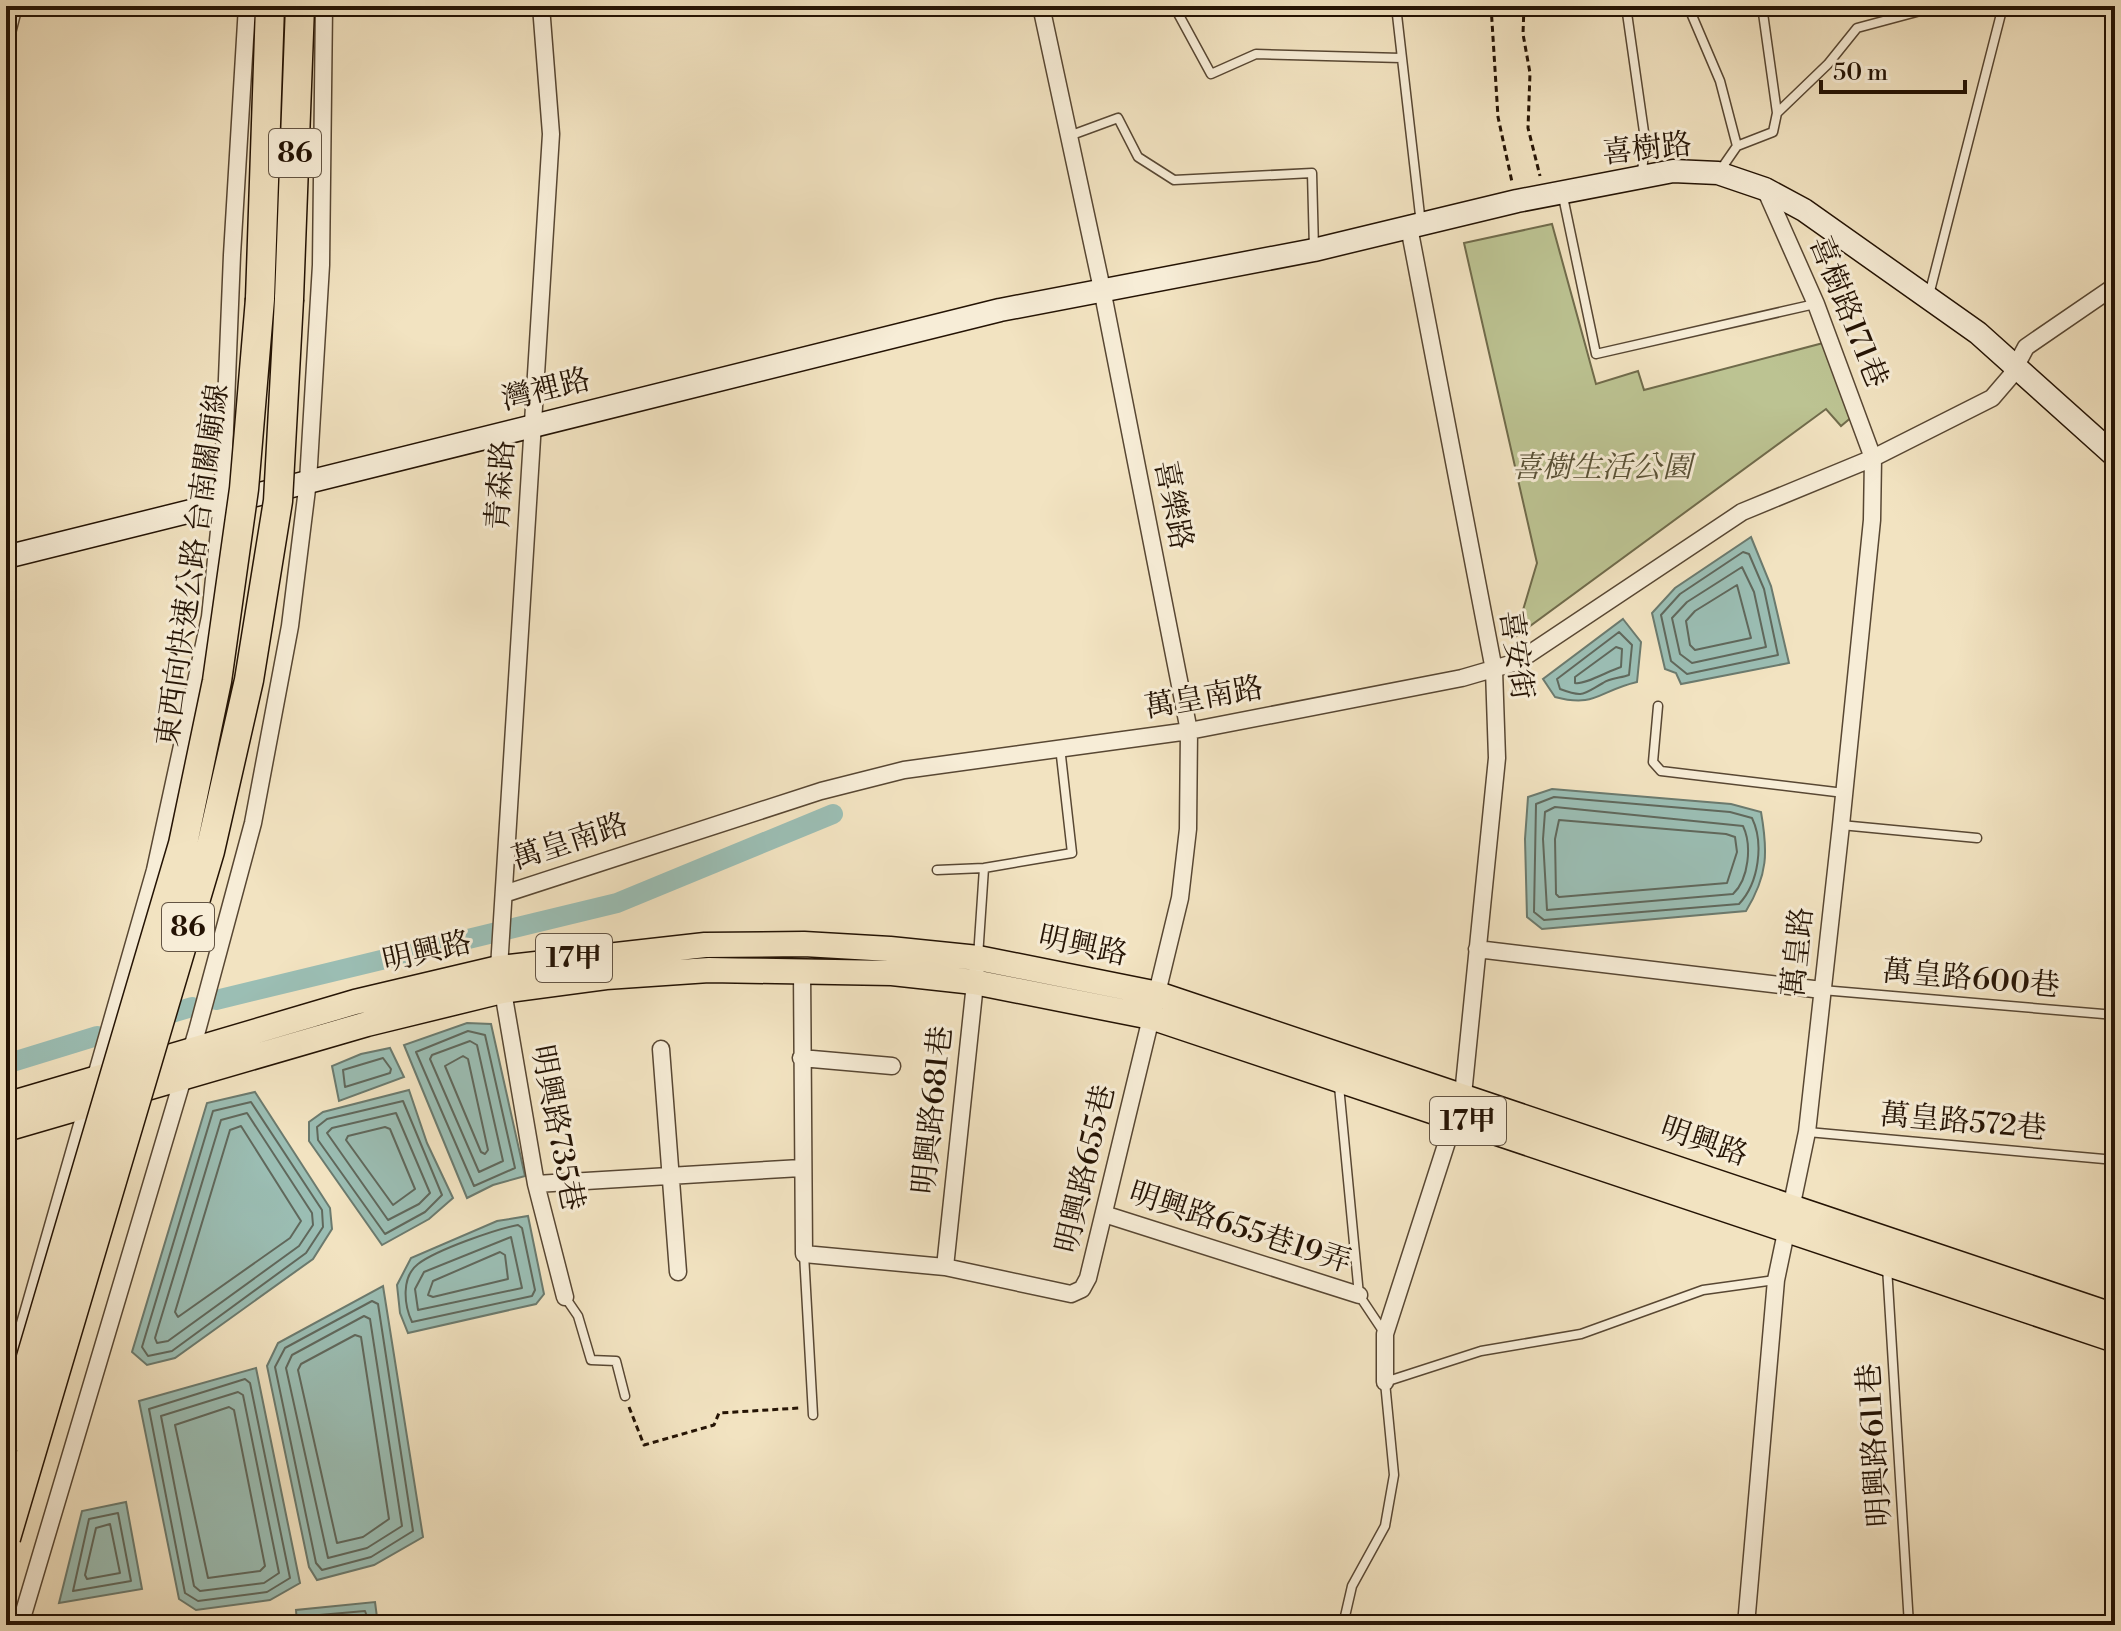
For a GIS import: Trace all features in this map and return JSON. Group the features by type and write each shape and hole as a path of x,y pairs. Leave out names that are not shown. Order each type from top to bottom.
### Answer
{"highway":[{"name":"東西向快速公路 台南關廟線","path":"6,1442 183,844 221,652 244,489 260,299 270,6"},
{"name":"86","path":"6,1538 213,835 249,680 278,501 300,6"}],"main road":[{"name":"明興路","path":"6,1105 355,1002 500,975 705,945 804,944 978,958 1154,1006 1788,1217 2115,1316"},
{"name":"明興路","path":"6,1129 367,1024 500,975 606,977 709,970 802,969 892,973 1154,1006 1338,1077 1459,1106"},
{"name":"明興路","path":"1788,1217 1887,1262 2115,1340"}],"street":[{"path":"6,1390 89,1105 165,826 210,617 222,502 247,6"},
{"path":"20,1625 191,1050 253,823 290,626 308,481 321,265 324,6"},
{"name":"青森路","path":"500,975 551,134 541,6"},
{"name":"喜樂路","path":"1041,6 1102,289 1189,731 1185,867 1174,934 1154,1006"},
{"name":"喜樹路","path":"1102,289 1314,250 1517,201 1642,175 1673,171 1718,173 1765,189 1804,210 2016,363 2115,456"},
{"name":"喜樹路171巷","path":"1765,189 1816,304 1873,458"},
{"name":"喜安街","path":"1385,1382 1385,1334 1459,1106 1498,745 1494,670 1415,226"},
{"path":"1873,458 1992,398 2010,377 2026,347 2115,286"},
{"name":"灣裡路","path":"7,553 1000,310 1102,289"},
{"name":"萬皇南路","path":"504,894 821,791 904,770 1189,731 1494,670 1536,651 1742,512 1873,458"},
{"name":"萬皇路","path":"1746,1625 1776,1280 1807,1132 1841,825 1872,520 1873,458"},
{"path":"1477,949 1822,990"},
{"name":"明興路681巷","path":"945,1267 978,958"},
{"path":"802,969 804,1254 945,1267"},
{"name":"明興路735巷","path":"500,975 536,1184 565,1297"},
{"name":"明興路655巷","path":"945,1267 1071,1294 1082,1289 1088,1278 1154,1006"},
{"path":"661,1049 678,1272"},
{"path":"801,1058 892,1066"},
{"path":"536,1184 801,1168"},
{"name":"明興路655巷19弄","path":"1104,1214 1359,1295"}],"lane":[{"path":"6,53 18,6"},
{"path":"1174,6 1211,74 1256,54 1401,58"},
{"path":"1396,6 1415,226"},
{"path":"1626,6 1645,139 1642,175"},
{"path":"1688,6 1720,81 1737,146"},
{"path":"1718,173 1737,146 1773,132 1777,113 1762,6"},
{"path":"1777,113 1828,64 1857,28 1939,6"},
{"path":"1928,300 2003,6"},
{"path":"1069,136 1118,118 1138,157 1174,180 1312,173 1314,250"},
{"path":"1553,194 1596,354 1816,304"},
{"path":"1658,706 1653,762 1661,771 1844,793"},
{"path":"937,870 984,868 1072,853 1060,747"},
{"path":"1841,825 1977,838"},
{"path":"978,958 984,868"},
{"name":"萬皇路600巷","path":"1822,990 2115,1015"},
{"path":"1338,1077 1359,1295 1385,1334"},
{"name":"萬皇路572巷","path":"1807,1132 2115,1160"},
{"path":"804,1254 812,1411"},
{"name":"明興路611巷","path":"1887,1262 1909,1625"},
{"path":"1343,1625 1352,1586 1385,1526 1394,1475 1385,1382 1481,1351 1581,1334 1703,1290 1776,1280"},
{"path":"565,1297 578,1316 591,1360 616,1361 625,1396"}],"path":[{"path":"1491,6 1498,117 1517,201"},
{"path":"1524,6 1523,34 1530,73 1528,128 1553,194"},
{"path":"625,1396 644,1445 714,1425 719,1413 812,1411"}],"green space":[{"name":"喜樹生活公園","path":"1552,224 1596,384 1638,371 1644,390 1827,342 1853,416 1841,426 1826,409 1515,637 1537,563 1464,243"}],"water":[{"path":"1751,537 1771,586 1789,663 1681,684 1676,673 1665,669 1652,613 1675,588"},
{"path":"1623,619 1641,642 1637,682 1580,701 1555,697 1543,679"},
{"path":"1552,789 1731,804 1761,812 1765,839 1764,863 1759,886 1746,911 1542,929 1527,917 1525,839 1528,797"},
{"path":"467,1023 491,1024 525,1176 493,1185 467,1198 404,1045"},
{"path":"390,1048 404,1077 339,1101 332,1066 361,1054"},
{"path":"409,1090 427,1143 453,1198 429,1219 382,1245 309,1141 309,1122 323,1112"},
{"path":"255,1092 330,1208 332,1229 313,1259 175,1358 147,1365 132,1352 207,1103"},
{"path":"528,1216 544,1294 536,1304 408,1333 400,1313 397,1285 411,1258 497,1221"},
{"path":"383,1286 423,1537 374,1565 317,1580 309,1567 267,1366 278,1343"},
{"path":"256,1368 300,1583 270,1600 196,1610 179,1599 139,1401"},
{"path":"126,1502 142,1589 59,1603 82,1511"},
{"path":"375,1602 378,1625 297,1625 296,1610"}],"waterway":[{"path":"216,1000 617,903 833,814"},
{"path":"152,1019 192,1007"},
{"path":"6,1064 97,1036"}]}
